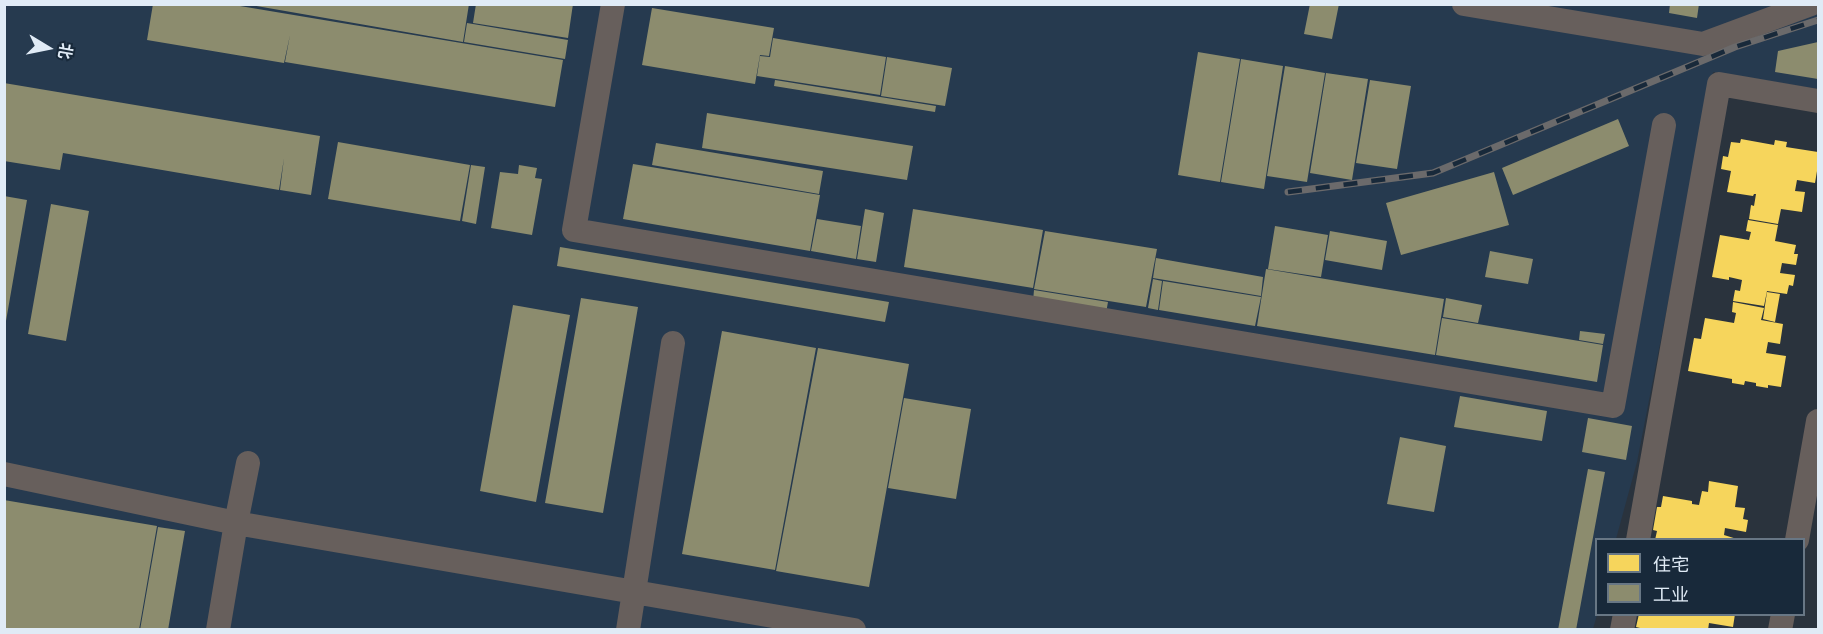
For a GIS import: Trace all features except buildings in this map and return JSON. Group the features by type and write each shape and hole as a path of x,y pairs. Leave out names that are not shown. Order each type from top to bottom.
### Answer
{"street":[{"path":"613,4 574,230 1613,406 1664,125"},
{"path":"1464,4 1703,44 1811,4"},
{"path":"1638,538 1719,84 1818,101"},
{"path":"628,630 673,343"},
{"path":"1797,538 1818,421"},
{"path":"218,630 248,463"},
{"path":"4,474 236,523 854,630"}],"shaded area":[{"path":"1818,4 1818,89 1713,72 1637,462 1616,538 1595,538 1597,616 1593,629 5,630 4,5"}],"railway":[{"path":"1288,192 1433,173 1735,47 1818,20"}]}
